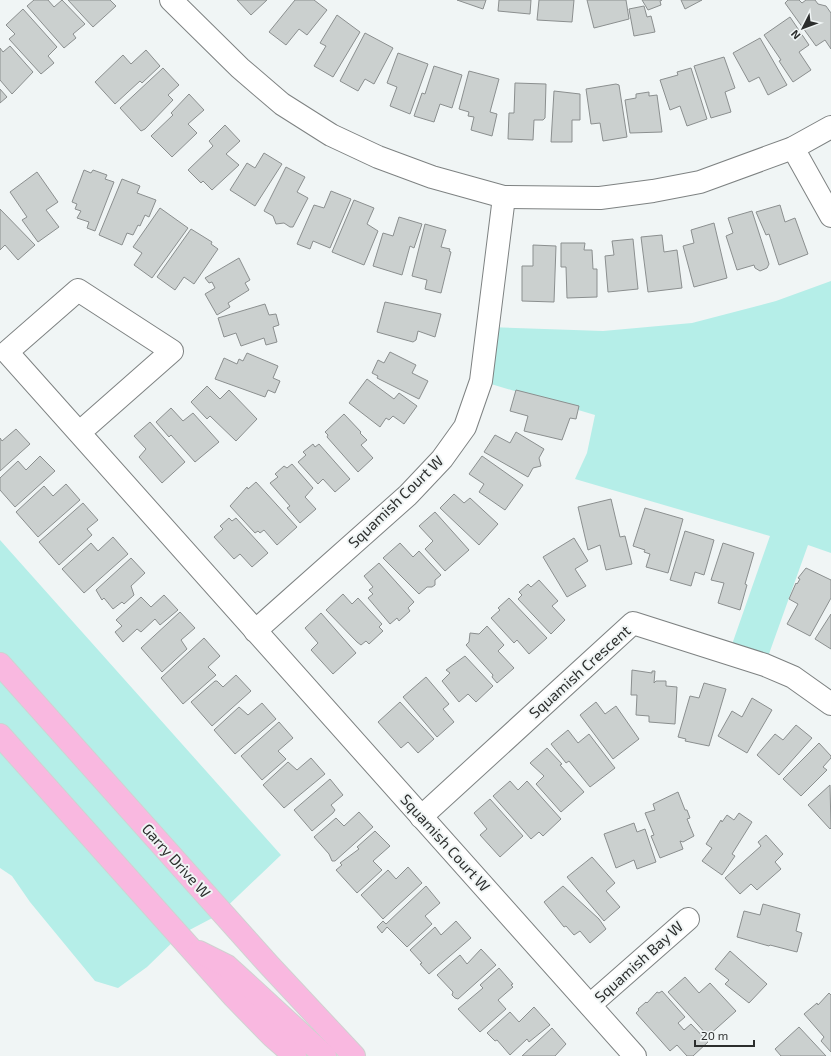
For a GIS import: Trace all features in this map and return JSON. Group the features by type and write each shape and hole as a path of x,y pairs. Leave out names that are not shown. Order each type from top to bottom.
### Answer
{"main road":[{"name":"Garry Drive W","path":"0,664 269,965 354,1056"},
{"path":"0,735 192,949 272,1036 295,1056"},
{"path":"192,949 227,966 325,1056"}],"street":[{"path":"171,0 200,30 282,104 331,135 378,157 432,177 504,197 600,198 653,191 700,182 794,148 831,127"},
{"path":"794,148 831,216"},
{"name":"Squamish Court W","path":"255,631 408,495 442,459 465,427 481,381 504,197"},
{"name":"Squamish Court W","path":"80,432 172,351 78,290 7,352 80,432 255,631 635,1056"},
{"name":"Squamish Crescent","path":"421,816 633,623 765,665 793,677 831,704"},
{"name":"Squamish Bay W","path":"590,1005 688,918"}],"shaded area":[{"path":"831,281 831,553 808,545 765,665 729,653 770,536 575,479 587,453 595,415 481,381 488,327 603,331 692,323 776,301"},
{"path":"0,540 281,855 218,915 180,935 147,967 118,988 95,981 30,902 12,876 0,868"}],"building":[{"path":"34,0 48,0 54,7 62,0 85,24 73,34 76,38 64,48 27,6"},
{"path":"68,0 110,0 116,6 93,27"},
{"path":"237,0 267,0 251,15"},
{"path":"295,0 314,0 327,10 307,35 299,29 286,45 269,32"},
{"path":"457,0 486,0 483,9"},
{"path":"499,0 531,0 530,14 498,11"},
{"path":"539,0 574,0 572,22 537,20"},
{"path":"587,0 626,0 629,19 594,28"},
{"path":"642,0 662,0 660,1 661,5 648,10"},
{"path":"681,0 702,0 685,9"},
{"path":"788,0 799,0 802,3 806,0 815,0 818,4 826,6 831,13 831,49 825,40 816,46 785,3"},
{"path":"644,6 647,17 651,16 655,32 634,36 629,9"},
{"path":"23,9 57,47 48,56 54,63 41,74 9,39 15,34 6,25"},
{"path":"337,15 360,32 333,77 314,66 326,46 320,43"},
{"path":"790,17 809,45 799,52 811,70 793,82 779,61 781,60 764,35"},
{"path":"365,33 393,48 374,84 365,79 358,91 340,81"},
{"path":"760,38 787,85 768,95 759,77 749,82 733,53"},
{"path":"10,46 33,72 12,94 0,80 0,48 3,52"},
{"path":"146,50 160,66 142,83 140,81 115,104 95,82 123,55 131,64"},
{"path":"398,53 428,64 410,114 390,106 397,87 387,83"},
{"path":"724,57 735,88 725,92 731,112 711,118 694,66"},
{"path":"434,66 462,75 452,108 440,104 434,122 414,116 422,93 425,94"},
{"path":"163,68 179,85 168,95 173,100 145,129 141,131 120,108"},
{"path":"691,68 707,119 687,126 680,106 670,110 660,80 678,75 677,72"},
{"path":"469,71 499,79 490,112 497,114 492,136 471,130 474,117 468,116 469,112 459,109"},
{"path":"515,83 546,84 545,118 543,120 534,120 533,140 508,139 509,113 514,113"},
{"path":"616,84 619,85 627,137 603,141 600,123 591,124 586,89"},
{"path":"0,89 7,97 0,103"},
{"path":"554,91 580,94 580,120 572,120 572,142 551,142"},
{"path":"649,92 649,96 657,95 662,132 630,133 625,100 636,98 636,94"},
{"path":"189,94 204,110 188,124 197,133 172,157 151,136 173,115 171,113"},
{"path":"225,125 240,141 226,154 239,165 212,190 203,181 201,183 188,170 213,146 209,141"},
{"path":"264,153 282,164 255,206 230,190 247,163 255,168"},
{"path":"286,167 305,177 297,192 308,198 293,227 290,227 284,223 276,224 273,216 264,211"},
{"path":"84,170 91,173 93,170 107,175 105,179 114,182 95,231 87,228 89,222 77,218 81,211 75,209 77,204 72,202"},
{"path":"37,172 58,202 46,210 59,227 38,242 22,220 27,217 10,192"},
{"path":"122,179 140,186 137,193 156,200 149,217 145,215 140,226 138,225 133,235 127,233 122,245 99,235"},
{"path":"331,191 351,199 330,248 313,241 310,249 297,244 314,205 324,208"},
{"path":"354,200 374,208 367,224 378,231 364,265 332,252"},
{"path":"780,205 785,222 795,218 808,254 779,265 769,234 766,235 756,212"},
{"path":"160,208 188,228 152,278 134,265 142,253 133,247"},
{"path":"0,209 35,245 18,260 5,245 0,250"},
{"path":"752,211 769,264 767,268 760,271 755,268 754,265 737,270 726,236 733,233 728,218"},
{"path":"399,217 422,224 414,248 410,246 402,275 373,266 383,233 393,236"},
{"path":"714,223 727,278 694,287 683,246 694,243 691,230"},
{"path":"425,224 446,230 441,247 450,249 449,251 451,252 441,293 425,289 427,280 412,276"},
{"path":"191,229 212,242 211,244 218,249 194,284 184,277 175,290 157,277"},
{"path":"662,235 664,252 677,250 682,288 648,292 641,237"},
{"path":"633,239 638,289 608,292 605,256 614,255 612,241"},
{"path":"561,243 585,243 584,250 592,250 593,269 597,269 597,297 567,298 566,267 561,267"},
{"path":"533,245 556,246 554,302 522,301 522,266 533,266"},
{"path":"239,258 250,280 245,283 249,290 228,303 230,307 217,315 205,294 215,288 212,282 209,283 205,278"},
{"path":"385,302 441,314 435,337 418,331 416,340 413,342 377,332"},
{"path":"265,304 269,315 276,314 279,325 273,327 277,342 266,345 264,338 241,346 236,333 224,337 218,318"},
{"path":"390,352 416,365 412,373 428,381 419,399 377,378 378,376 372,373 378,360 384,363"},
{"path":"247,353 278,366 273,378 280,381 275,393 268,390 265,397 215,379 224,358 237,364 239,359 243,361"},
{"path":"367,379 394,399 399,393 417,406 404,424 393,416 389,420 386,418 380,427 349,403"},
{"path":"207,386 220,399 229,390 257,419 236,441 210,416 207,419 191,402"},
{"path":"516,390 579,406 576,419 570,418 562,440 524,431 528,416 510,411"},
{"path":"171,408 183,421 193,413 219,442 195,462 171,435 169,437 156,422"},
{"path":"344,414 367,440 361,445 373,458 358,472 327,437 328,435 325,432"},
{"path":"150,422 185,462 162,483 139,457 146,449 134,436"},
{"path":"16,429 30,444 0,471 0,438 2,441"},
{"path":"516,432 544,449 539,458 541,466 533,468 528,477 484,452 495,435 510,443"},
{"path":"313,444 315,447 319,444 350,479 335,492 323,479 318,484 298,462 306,455 303,452"},
{"path":"40,456 55,471 15,507 0,490 0,478 18,461 26,470"},
{"path":"482,456 523,485 505,510 479,492 484,484 469,474"},
{"path":"292,464 313,488 305,497 316,509 300,523 287,508 290,506 270,483 278,477 275,474 284,466 287,468"},
{"path":"256,482 297,527 277,545 264,530 260,533 258,531 255,533 230,506 247,487 248,489"},
{"path":"66,484 80,500 38,537 16,512 44,486 53,496"},
{"path":"454,494 464,503 470,498 498,524 479,545 440,508"},
{"path":"611,499 620,537 625,536 632,564 606,570 600,545 588,550 578,507"},
{"path":"83,503 98,520 87,529 92,535 59,565 39,542"},
{"path":"645,508 683,519 668,573 646,567 650,554 644,552 645,550 633,546"},
{"path":"435,512 469,550 445,571 425,549 433,541 419,526"},
{"path":"229,518 232,521 236,518 268,553 252,567 240,554 234,559 214,537 223,529 220,526"},
{"path":"685,531 714,540 704,575 695,572 691,586 670,580"},
{"path":"113,537 128,554 84,593 62,569 91,543 98,551"},
{"path":"574,538 588,561 575,569 586,586 567,597 543,557"},
{"path":"400,543 413,557 419,551 441,575 435,580 435,585 432,587 427,587 419,594 383,558"},
{"path":"723,543 754,553 745,584 747,585 740,610 718,603 724,583 711,580"},
{"path":"131,558 145,573 131,586 134,595 124,604 122,602 113,609 104,598 102,600 96,590"},
{"path":"379,563 414,602 408,608 410,611 399,621 397,618 390,624 368,598 373,594 369,590 373,587 364,576"},
{"path":"806,568 831,580 831,598 810,636 787,624 798,604 789,599 796,583 797,584 800,579 798,578"},
{"path":"539,580 558,601 552,606 565,620 551,634 518,599 522,595 519,592 528,584 531,587"},
{"path":"343,594 352,604 358,598 382,624 379,627 383,631 369,644 366,641 361,645 357,642 326,610"},
{"path":"164,595 178,610 160,625 155,619 141,632 137,629 123,642 115,632 122,626 116,620 141,597 151,607"},
{"path":"509,598 547,638 529,654 517,640 514,643 491,618 500,610 498,608"},
{"path":"180,612 195,628 181,640 187,649 162,672 141,648"},
{"path":"321,613 356,653 333,674 311,650 318,643 305,628"},
{"path":"831,614 831,649 815,639"},
{"path":"487,626 504,645 498,651 514,668 497,683 492,677 493,675 466,645 469,642 470,633 479,634"},
{"path":"204,638 220,656 208,667 216,675 183,704 161,678"},
{"path":"465,656 493,686 476,702 468,694 459,702 442,681 450,673 446,670"},
{"path":"632,670 652,673 652,671 655,671 654,683 656,681 666,681 666,686 677,687 675,724 649,722 649,716 636,715 637,695 631,695"},
{"path":"236,675 251,691 212,726 191,702 215,681 223,687"},
{"path":"426,677 449,704 443,709 454,722 437,737 403,697"},
{"path":"704,683 726,689 709,746 685,741 686,739 678,737 690,696 699,698"},
{"path":"752,698 772,710 747,753 718,736 732,711 742,717"},
{"path":"400,702 434,739 418,753 408,742 401,748 378,722"},
{"path":"596,702 605,714 616,706 639,739 613,759 580,715"},
{"path":"262,703 276,719 235,754 214,730 239,707 248,715"},
{"path":"279,722 293,738 278,751 286,759 262,780 241,756"},
{"path":"796,725 812,738 779,775 757,755 775,734 783,740"},
{"path":"568,730 578,743 589,734 615,768 590,787 569,761 566,763 551,744"},
{"path":"819,743 831,756 823,767 827,770 801,796 783,779"},
{"path":"547,748 584,792 561,812 536,784 544,776 530,763"},
{"path":"311,758 325,774 284,808 263,785 288,762 297,770"},
{"path":"330,779 343,795 331,805 335,810 333,813 312,831 294,810"},
{"path":"510,781 518,790 527,781 561,819 543,836 539,832 531,839 493,796"},
{"path":"830,785 831,828 830,829 808,805"},
{"path":"678,792 690,818 687,819 694,836 683,842 680,841 683,849 660,858 651,836 654,835 645,813 655,810 653,804"},
{"path":"490,799 523,836 500,857 480,835 487,829 474,813"},
{"path":"359,812 373,827 335,861 332,861 329,854 314,837 336,818 344,826"},
{"path":"739,813 752,822 732,854 735,856 722,875 702,861 712,848 706,844 721,820 722,822 727,815 734,820"},
{"path":"634,823 637,832 645,829 656,862 637,869 634,860 616,868 604,834"},
{"path":"375,831 390,846 373,861 382,870 357,893 336,870 342,865 340,863 359,849 357,847"},
{"path":"766,835 783,854 775,862 781,869 757,890 751,884 740,894 725,878 761,846 758,842"},
{"path":"592,857 615,883 606,891 620,907 604,921 567,877"},
{"path":"408,867 422,883 383,919 361,895 388,870 396,879"},
{"path":"426,886 440,903 425,916 432,924 407,947 387,927 382,933 377,927 383,921 386,924"},
{"path":"563,886 599,919 606,929 590,943 580,931 574,935 566,926 564,927 544,902"},
{"path":"763,904 800,914 796,931 802,933 797,952 737,937 744,911 760,915"},
{"path":"456,921 471,938 429,974 420,964 422,963 410,950 435,927 441,935"},
{"path":"481,949 496,965 458,999 455,998 452,995 453,992 437,975 460,955 467,964"},
{"path":"730,951 767,984 749,1003 725,984 729,980 715,969"},
{"path":"499,968 513,984 511,985 513,987 498,1000 506,1009 480,1032 458,1009 483,988 480,985"},
{"path":"685,977 699,993 710,983 736,1011 708,1036 668,992"},
{"path":"662,991 685,1017 678,1023 684,1030 691,1024 708,1042 693,1056 687,1056 677,1045 670,1051 636,1013 639,1010 638,1009 646,1002 647,1003 657,992 659,993"},
{"path":"829,993 831,995 831,1052 821,1041 824,1037 804,1014 817,1003 818,1005"},
{"path":"534,1007 550,1025 529,1042 527,1039 510,1055 497,1040 495,1041 487,1033 510,1012 519,1022"},
{"path":"799,1027 826,1056 781,1056 775,1049"},
{"path":"552,1028 566,1044 555,1056 522,1056"}]}
